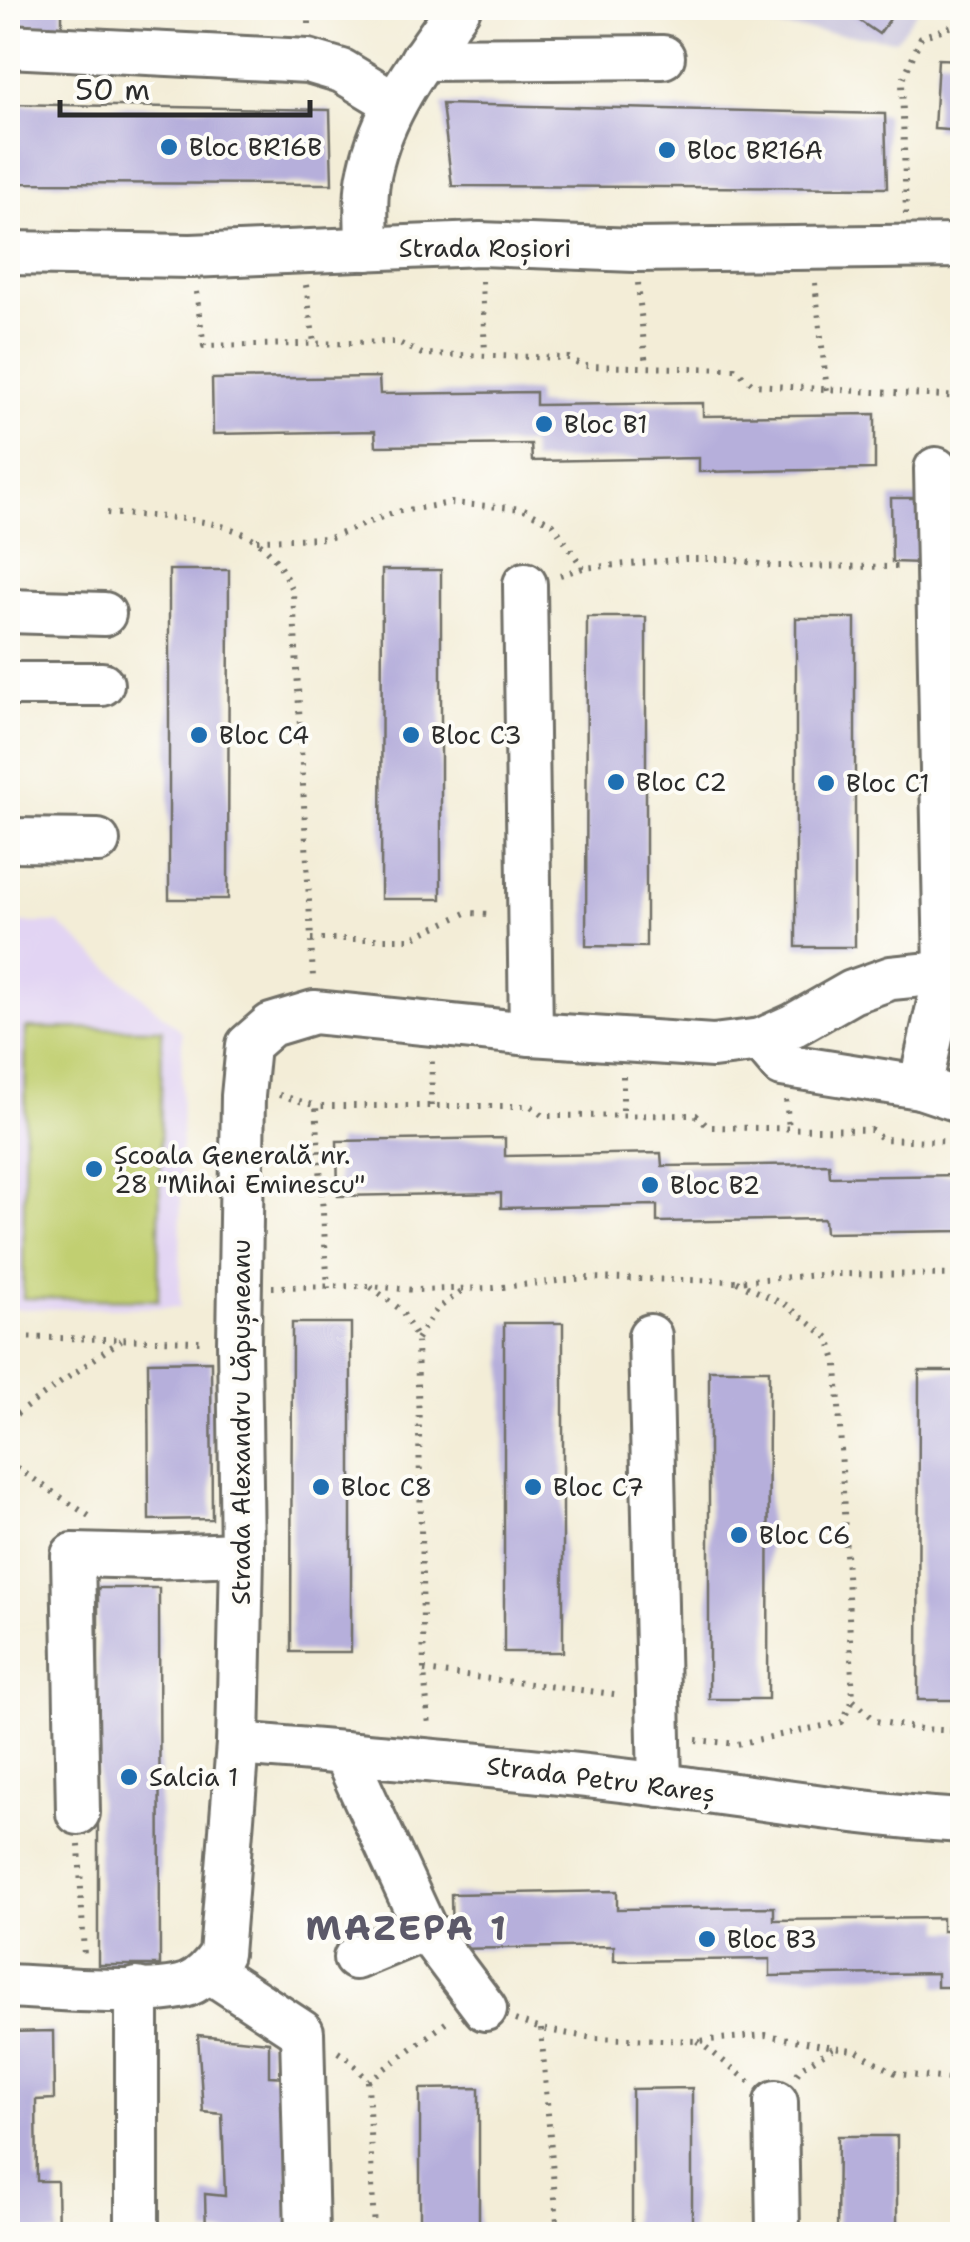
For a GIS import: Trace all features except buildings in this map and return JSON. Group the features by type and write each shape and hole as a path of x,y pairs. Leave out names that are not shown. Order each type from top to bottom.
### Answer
{"street":[{"path":"366,249 368,175 378,139 422,59 459,8"},
{"path":"8,46 308,61 342,71 395,103"},
{"path":"422,59 664,58"},
{"name":"Strada Roșiori","path":"8,253 191,256 480,244 635,250 962,246"},
{"path":"920,1086 954,971 936,469"},
{"path":"525,584 531,1034"},
{"path":"8,611 104,614"},
{"path":"8,684 102,684"},
{"path":"8,840 98,840"},
{"name":"Strada Alexandru Lăpușneanu","path":"209,1971 221,1954 225,1931 238,1744 242,1554 239,1342 243,1096 248,1044 270,1025 314,1012 531,1034 713,1046 761,1040 794,1026 852,992 891,978 954,971"},
{"path":"761,1040 782,1065 920,1086 962,1101"},
{"path":"650,1336 660,1785"},
{"path":"78,1813 72,1555 242,1554"},
{"name":"Strada Petru Rareș","path":"238,1744 432,1760 839,1810 962,1821"},
{"path":"344,1753 425,1929 485,2009"},
{"path":"356,1958 425,1929"},
{"path":"8,1986 137,1990 186,1986 209,1971 302,2032 307,2234"},
{"path":"137,1990 137,2234"},
{"path":"776,2102 778,2234"}],"path":[{"path":"908,245 902,82 920,36 962,23"},
{"path":"480,244 485,354"},
{"path":"811,248 827,391"},
{"path":"635,250 646,366"},
{"path":"302,251 314,343"},
{"path":"191,256 204,346 397,342 422,354 568,358 584,366 735,369 754,385 962,397"},
{"path":"107,513 214,524 256,540 328,538 395,512 451,503 524,509 552,524 583,568 686,559 773,566 938,568"},
{"path":"256,540 277,560 293,592 314,1012"},
{"path":"311,939 410,939 466,913 531,916"},
{"path":"328,1289 316,1106 531,1106 542,1116 696,1115 708,1127 871,1130 882,1139 962,1142"},
{"path":"241,1286 415,1290 584,1278 736,1282 835,1274 962,1274"},
{"path":"424,1670 657,1718 737,1744 842,1722 853,1700 837,1364 829,1338 786,1305 736,1282"},
{"path":"370,1286 401,1310 416,1340 424,1670 432,1760"},
{"path":"416,1340 436,1310 465,1288"},
{"path":"8,1337 239,1342"},
{"path":"8,1420 123,1339"},
{"path":"8,1462 104,1526"},
{"path":"853,1700 876,1721 921,1730 962,1731"},
{"path":"78,1813 86,1988"},
{"path":"368,2081 455,2016 485,2009 541,2029 593,2038 698,2042 766,2035 857,2051 896,2074 962,2080"},
{"path":"541,2029 558,2234"},
{"path":"302,2032 350,2060 368,2081 374,2234"}],"shaded area":[{"path":"605,8 919,8 896,40"},
{"name":"Școala Generală nr. 28 \"Mihai Eminescu\"","path":"8,923 58,923 182,1032 180,1307 8,1309"}],"green space":[{"name":"Școala Generală nr. 28 \"Mihai Eminescu\"","path":"26,1028 162,1029 158,1300 23,1298"}],"place":[{"name":"Bloc BR16B","path":"169,147"},
{"name":"Bloc BR16A","path":"667,150"},
{"name":"Bloc B1","path":"544,424"},
{"name":"Bloc C4","path":"199,735"},
{"name":"Bloc C3","path":"411,735"},
{"name":"Bloc C2","path":"616,782"},
{"name":"Bloc C1","path":"826,783"},
{"name":"Școala Generală nr. 28 \"Mihai Eminescu\"","path":"94,1169"},
{"name":"Bloc B2","path":"650,1185"},
{"name":"Bloc C8","path":"321,1487"},
{"name":"Bloc C7","path":"533,1487"},
{"name":"Bloc C6","path":"739,1535"},
{"name":"Salcia 1","path":"129,1777"},
{"name":"Bloc B3","path":"707,1939"}],"district":[{"name":"MAZEPA 1","path":"407,1928"}]}
